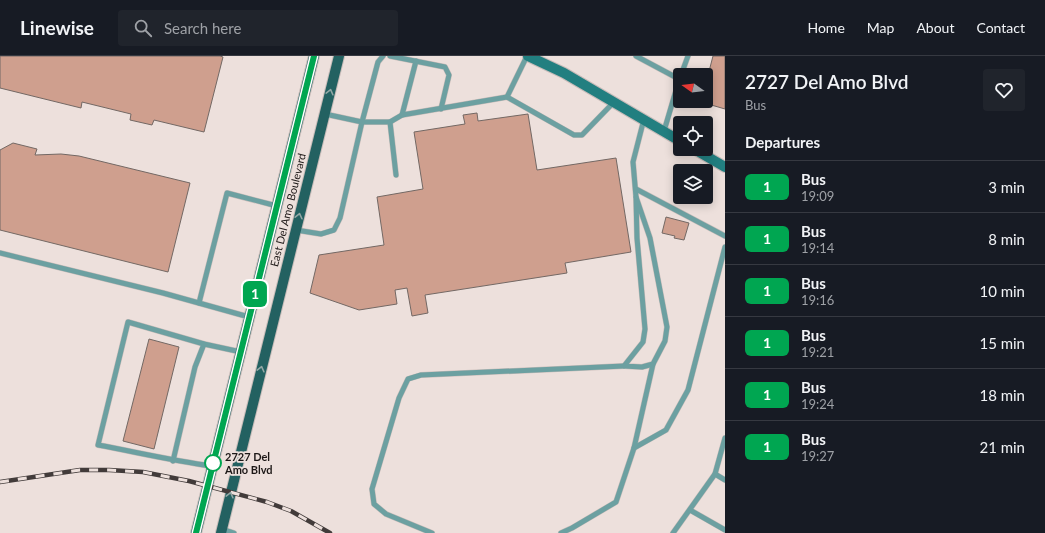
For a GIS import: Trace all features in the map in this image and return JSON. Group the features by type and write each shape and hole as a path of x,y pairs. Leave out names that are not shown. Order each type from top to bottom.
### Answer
{"main road":[{"name":"East Del Amo Boulevard","path":"196,533 314,56"},
{"name":"East Del Amo Boulevard","path":"221,531 339,56"},
{"path":"527,56 564,73 673,137"},
{"path":"706,156 725,167"}],"lane":[{"path":"296,230 321,234 334,230 340,218 362,122 378,62 383,56"},
{"path":"390,56 445,67 449,75 441,109"},
{"path":"507,97 527,56"},
{"path":"636,56 673,74"},
{"path":"683,68 688,56"},
{"path":"402,115 416,61"},
{"path":"325,114 362,122 390,122 402,115 507,97 574,135 582,135 614,102"},
{"path":"664,131 673,101"},
{"path":"624,366 643,342 645,328 637,238 636,189 633,162 644,120"},
{"path":"390,122 396,175"},
{"path":"636,189 725,236"},
{"path":"199,303 227,193 277,206"},
{"path":"561,533 616,502 634,448 654,364 665,341 667,327 650,238 636,198"},
{"path":"634,448 666,430 688,390 725,247"},
{"path":"0,253 249,317"},
{"path":"212,466 173,461 98,445 128,322 204,344 240,352"},
{"path":"173,461 195,367 204,344"},
{"path":"432,533 386,514 374,504 372,489 399,398 408,379 421,375 624,366 642,367 654,364"},
{"path":"674,533 715,474 725,438"},
{"path":"715,474 725,480"},
{"path":"690,510 725,530"},
{"path":"221,531 234,533"}],"building":[{"path":"0,56 223,57 204,132 154,120 152,125 130,120 131,114 82,102 81,108 0,88"},
{"path":"713,56 725,56 725,109 713,106 713,68 710,68"},
{"path":"477,113 478,121 528,114 537,170 616,158 631,252 565,263 567,273 425,295 428,313 412,316 407,288 395,290 397,304 359,310 310,293 319,255 384,245 377,197 423,189 414,132 465,124 463,115"},
{"path":"13,143 37,149 35,155 61,154 79,156 190,183 168,272 0,230 0,150"},
{"path":"666,217 689,223 684,240 662,233"},
{"path":"149,339 179,347 154,449 123,441"}],"railway":[{"path":"0,482 80,470 143,472 189,481 267,502 291,511 330,533"}],"bus line":[{"name":"1","path":"196,533 314,56"}],"place":[{"name":"2727 Del Amo Blvd","path":"213,463"}]}
